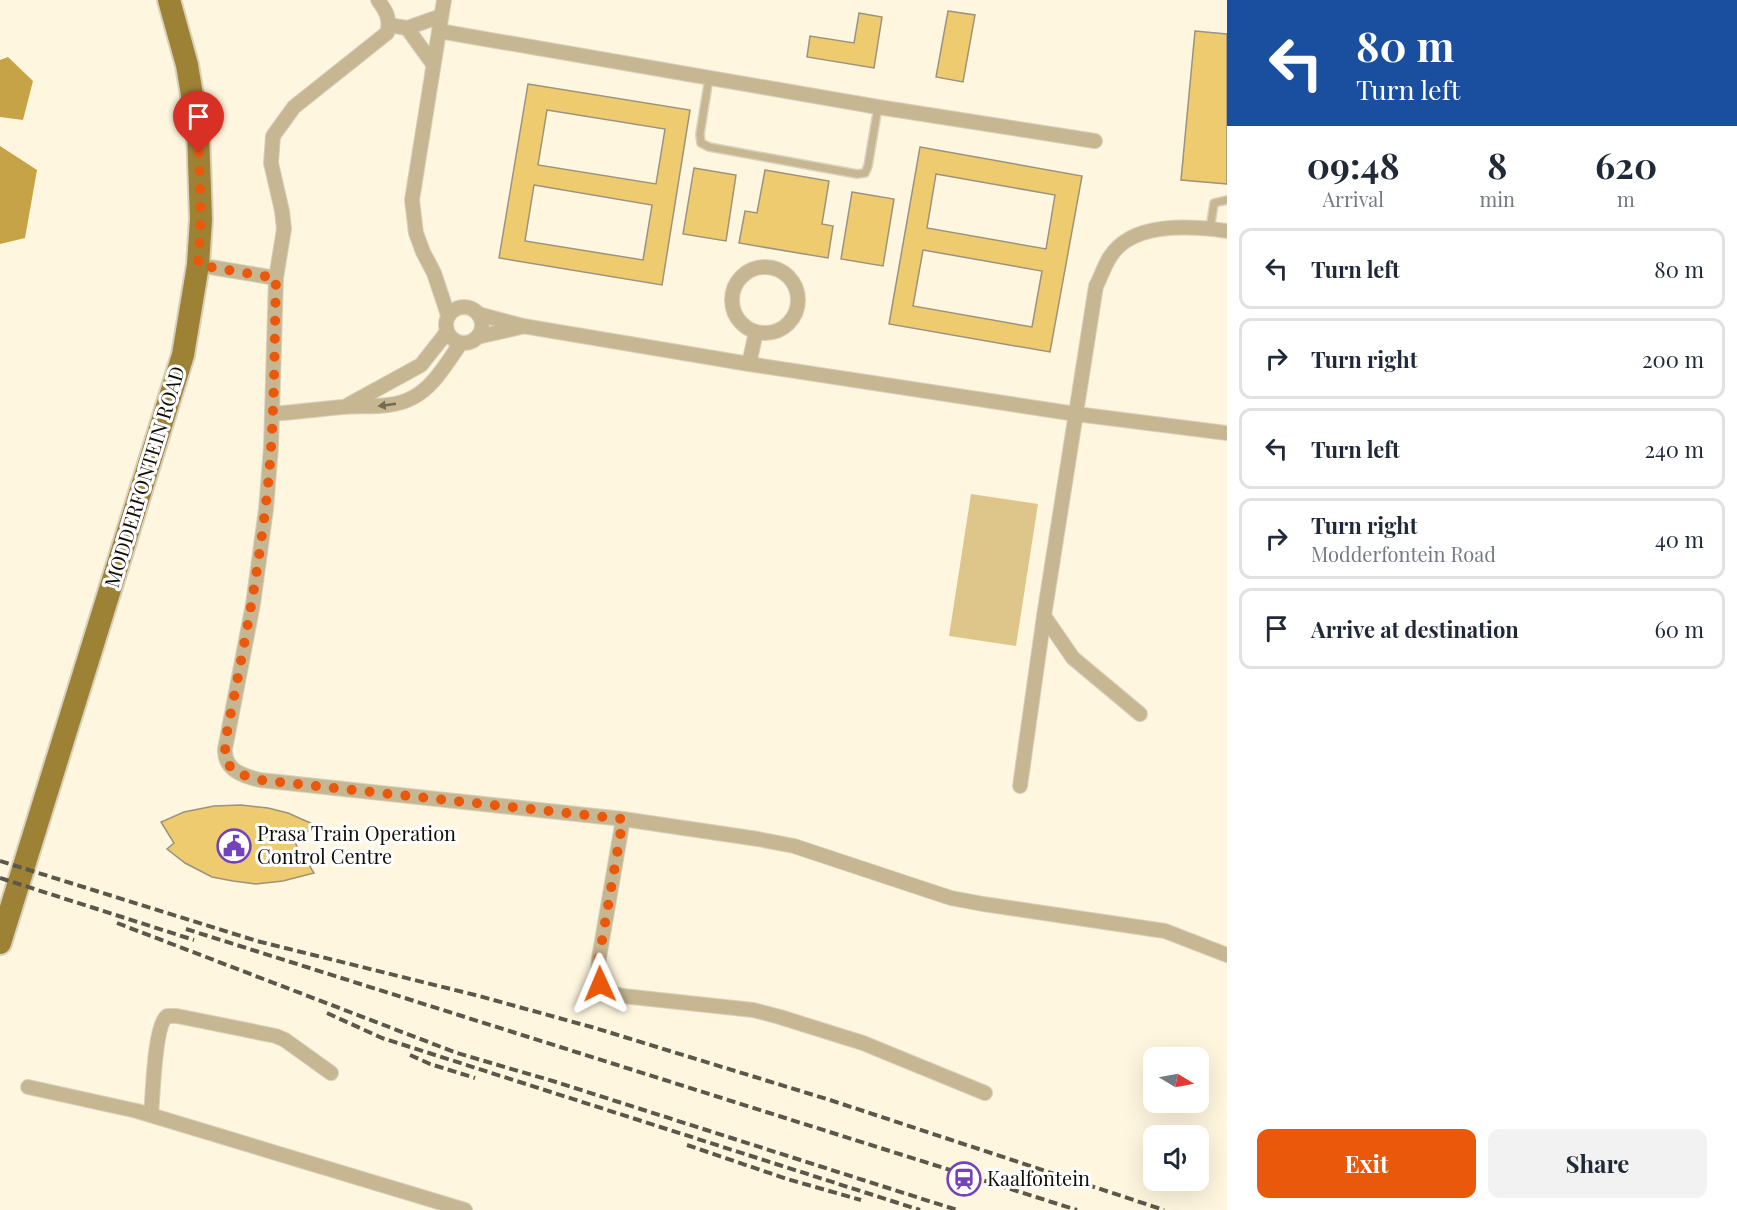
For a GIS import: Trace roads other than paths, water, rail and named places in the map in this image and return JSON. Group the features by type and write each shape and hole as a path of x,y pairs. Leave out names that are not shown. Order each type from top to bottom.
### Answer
{"main road":[{"name":"MODDERFONTEIN ROAD","path":"0,943 183,355 198,265 201,219 198,131 187,65 169,0"}],"street":[{"path":"378,0 386,11 389,26 387,33 294,107 273,136 271,164 284,220 276,278 273,414 266,509 253,604 224,756 231,767 241,775 260,780 623,819 758,838 794,846 951,898 1165,931 1227,955"},
{"path":"444,0 412,200 416,233 434,273 448,315"},
{"path":"389,26 407,28 441,16"},
{"path":"407,28 433,64"},
{"path":"439,31 878,107 1095,141"},
{"path":"1020,786 1044,615 1096,286 1111,255 1130,238 1160,228 1227,231"},
{"path":"198,265 276,278"},
{"path":"762,266 774,267 792,280 797,291 798,302 795,314 789,323 779,330 768,333 756,332 745,327 737,319 732,308 731,296 734,285 751,269 762,266"},
{"path":"434,273 463,306 478,314 482,326 477,337"},
{"path":"463,306 448,315 446,320 450,337 461,343 523,326"},
{"path":"478,314 523,326 749,364 1076,414 1227,433"},
{"path":"346,406 421,364 447,332"},
{"path":"749,364 756,332"},
{"path":"273,414 346,406 371,407 396,404 415,396 433,381 461,343"},
{"path":"404,375 415,396"},
{"path":"1044,615 1073,658 1140,714"},
{"path":"623,819 599,958 600,984 605,990 623,996 753,1010 780,1017 862,1042 986,1093"},
{"path":"151,1115 157,1040 161,1023 167,1016 177,1016 276,1036 331,1073"},
{"path":"27,1087 151,1115 465,1210"}],"lane":[{"path":"709,78 700,134 701,143 709,147 857,174 865,172 868,166 878,107"},
{"path":"1209,229 1214,203 1227,200"}],"railway":[{"path":"0,861 257,941 479,996 595,1028 830,1100 1164,1210"},
{"path":"0,878 194,940"},
{"path":"117,923 457,1053 556,1082 957,1210"},
{"path":"186,929 1077,1210"},
{"path":"327,1013 382,1038 920,1210"},
{"path":"410,1055 430,1064 475,1078"},
{"path":"687,1145 787,1179 861,1200"}],"place":[{"name":"Prasa Train Operation Control Centre","path":"234,846"},
{"name":"Kaalfontein","path":"964,1179"}]}
